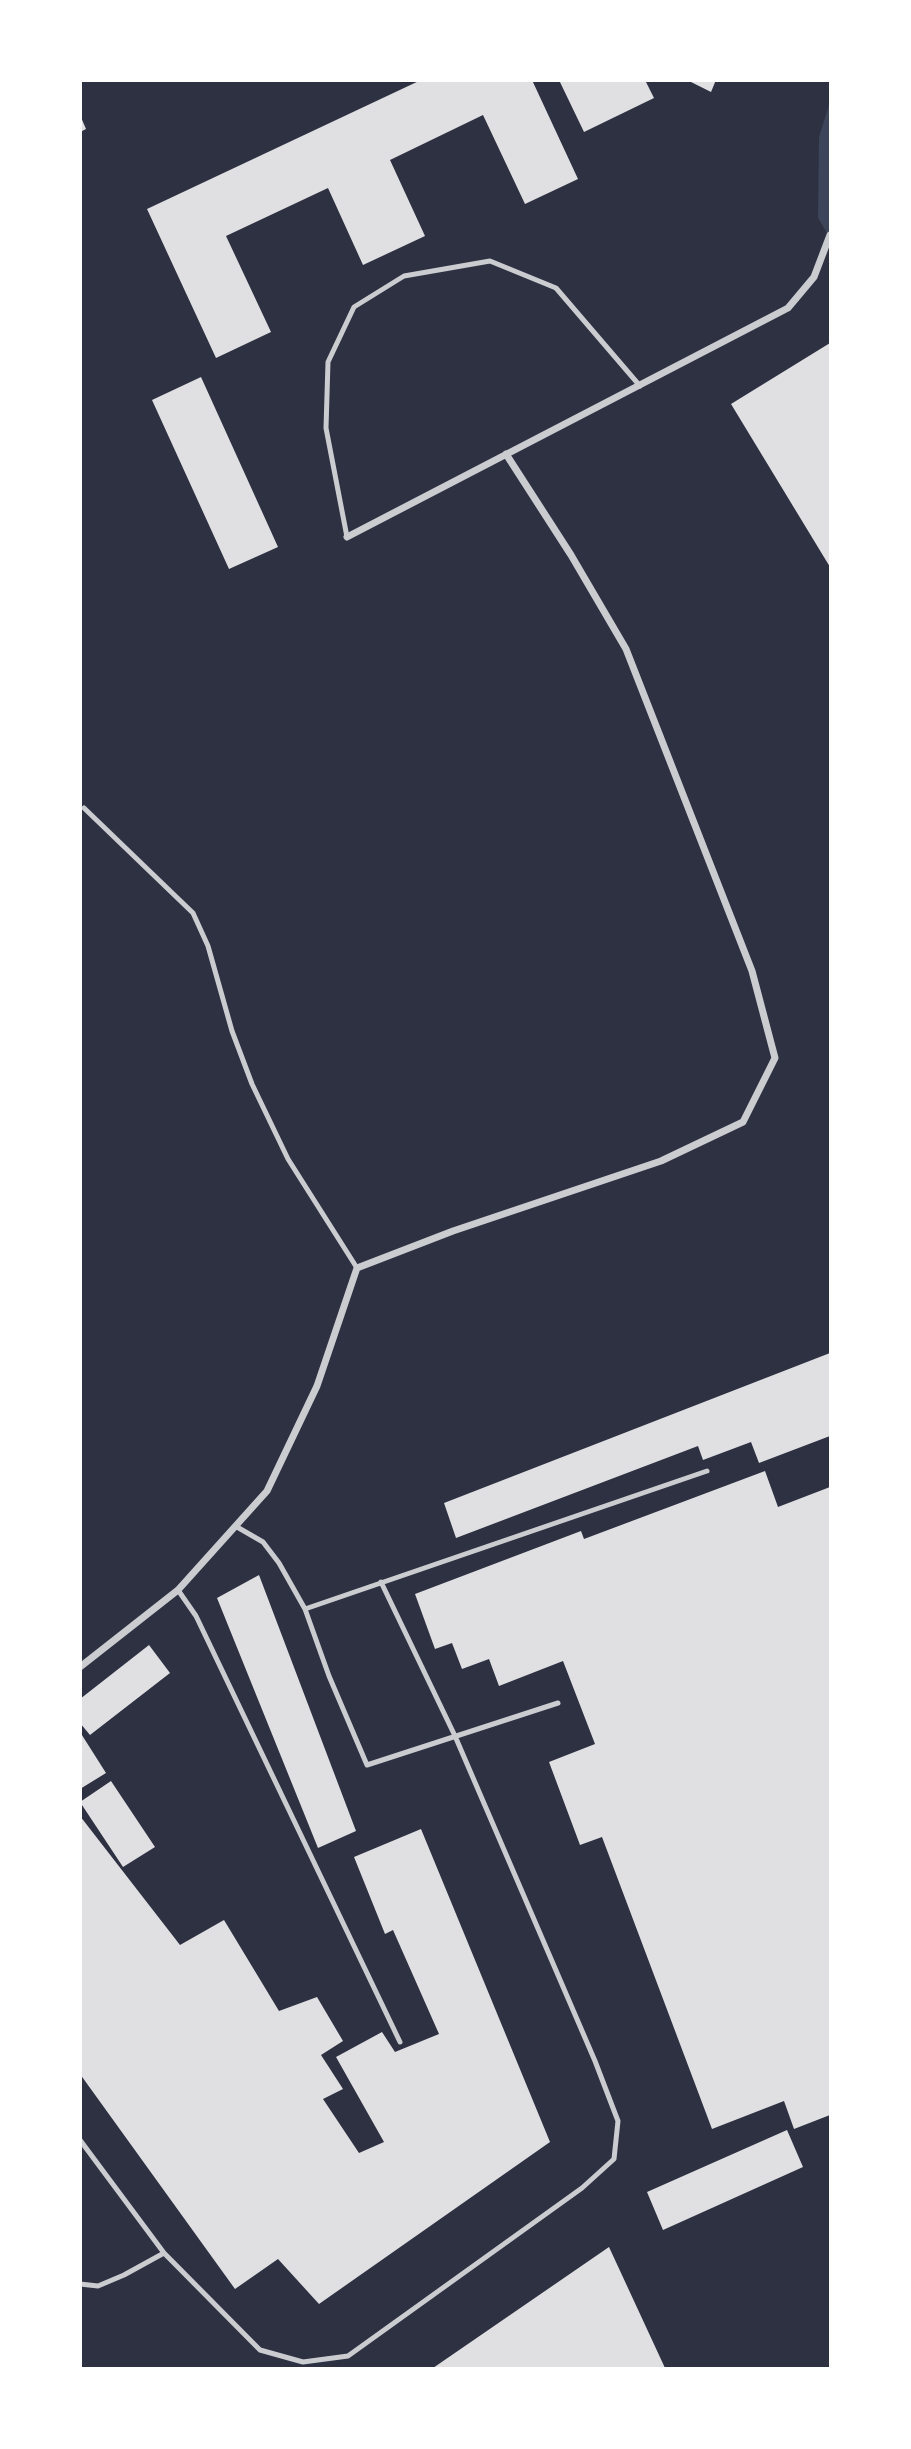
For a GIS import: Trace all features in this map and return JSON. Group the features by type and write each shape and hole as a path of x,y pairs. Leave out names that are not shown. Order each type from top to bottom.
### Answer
{"street":[{"path":"346,537 788,308 814,277 831,235"},
{"path":"80,1667 178,1590 267,1491 317,1386 357,1268 453,1231 661,1161 743,1122 775,1058 752,971 626,649 571,555 506,454"}],"lane":[{"path":"346,537 326,428 328,362 354,307 404,276 490,261 556,288 640,386"},
{"path":"84,808 193,913 208,946 232,1031 252,1083 288,1159 357,1268"},
{"path":"305,1609 707,1471"},
{"path":"237,1527 262,1542 271,1552 305,1609 329,1676 367,1765 558,1703"},
{"path":"80,2140 164,2253 260,2350 303,2362 348,2356 582,2188 614,2159 618,2121 590,2049 455,1737 381,1582"},
{"path":"178,1590 196,1616 400,2042"},
{"path":"80,2284 98,2286 164,2253"}],"shaded area":[{"path":"830,102 830,238 818,218 819,137"}],"building":[{"path":"421,80 532,80 578,179 525,204 483,115 390,160 425,236 363,265 328,188 226,236 271,332 216,358 147,209"},
{"path":"559,80 645,80 654,98 584,132"},
{"path":"687,80 716,80 711,92"},
{"path":"80,115 86,129 80,132"},
{"path":"830,343 830,567 731,404"},
{"path":"201,377 278,547 229,569 152,400"},
{"path":"830,1353 830,1436 759,1463 751,1442 703,1460 698,1446 456,1538 444,1503"},
{"path":"765,1471 778,1507 830,1487 830,2115 794,2129 784,2101 712,2129 602,1837 580,1845 549,1762 595,1744 563,1661 499,1686 489,1659 462,1669 452,1643 435,1649 415,1594 581,1531 584,1539"},
{"path":"259,1575 356,1831 318,1848 217,1598"},
{"path":"149,1645 170,1673 90,1735 80,1723 80,1699"},
{"path":"80,1732 106,1773 80,1789"},
{"path":"111,1781 155,1847 123,1867 80,1802"},
{"path":"80,1816 180,1945 224,1920 279,2011 317,1997 343,2041 321,2055 343,2089 323,2099 359,2153 384,2142 336,2057 382,2032 395,2052 439,2034 393,1930 385,1934 354,1857 421,1829 550,2142 319,2304 278,2259 235,2289 80,2074"},
{"path":"787,2130 803,2167 663,2230 647,2192"},
{"path":"609,2247 665,2368 433,2368"}]}
